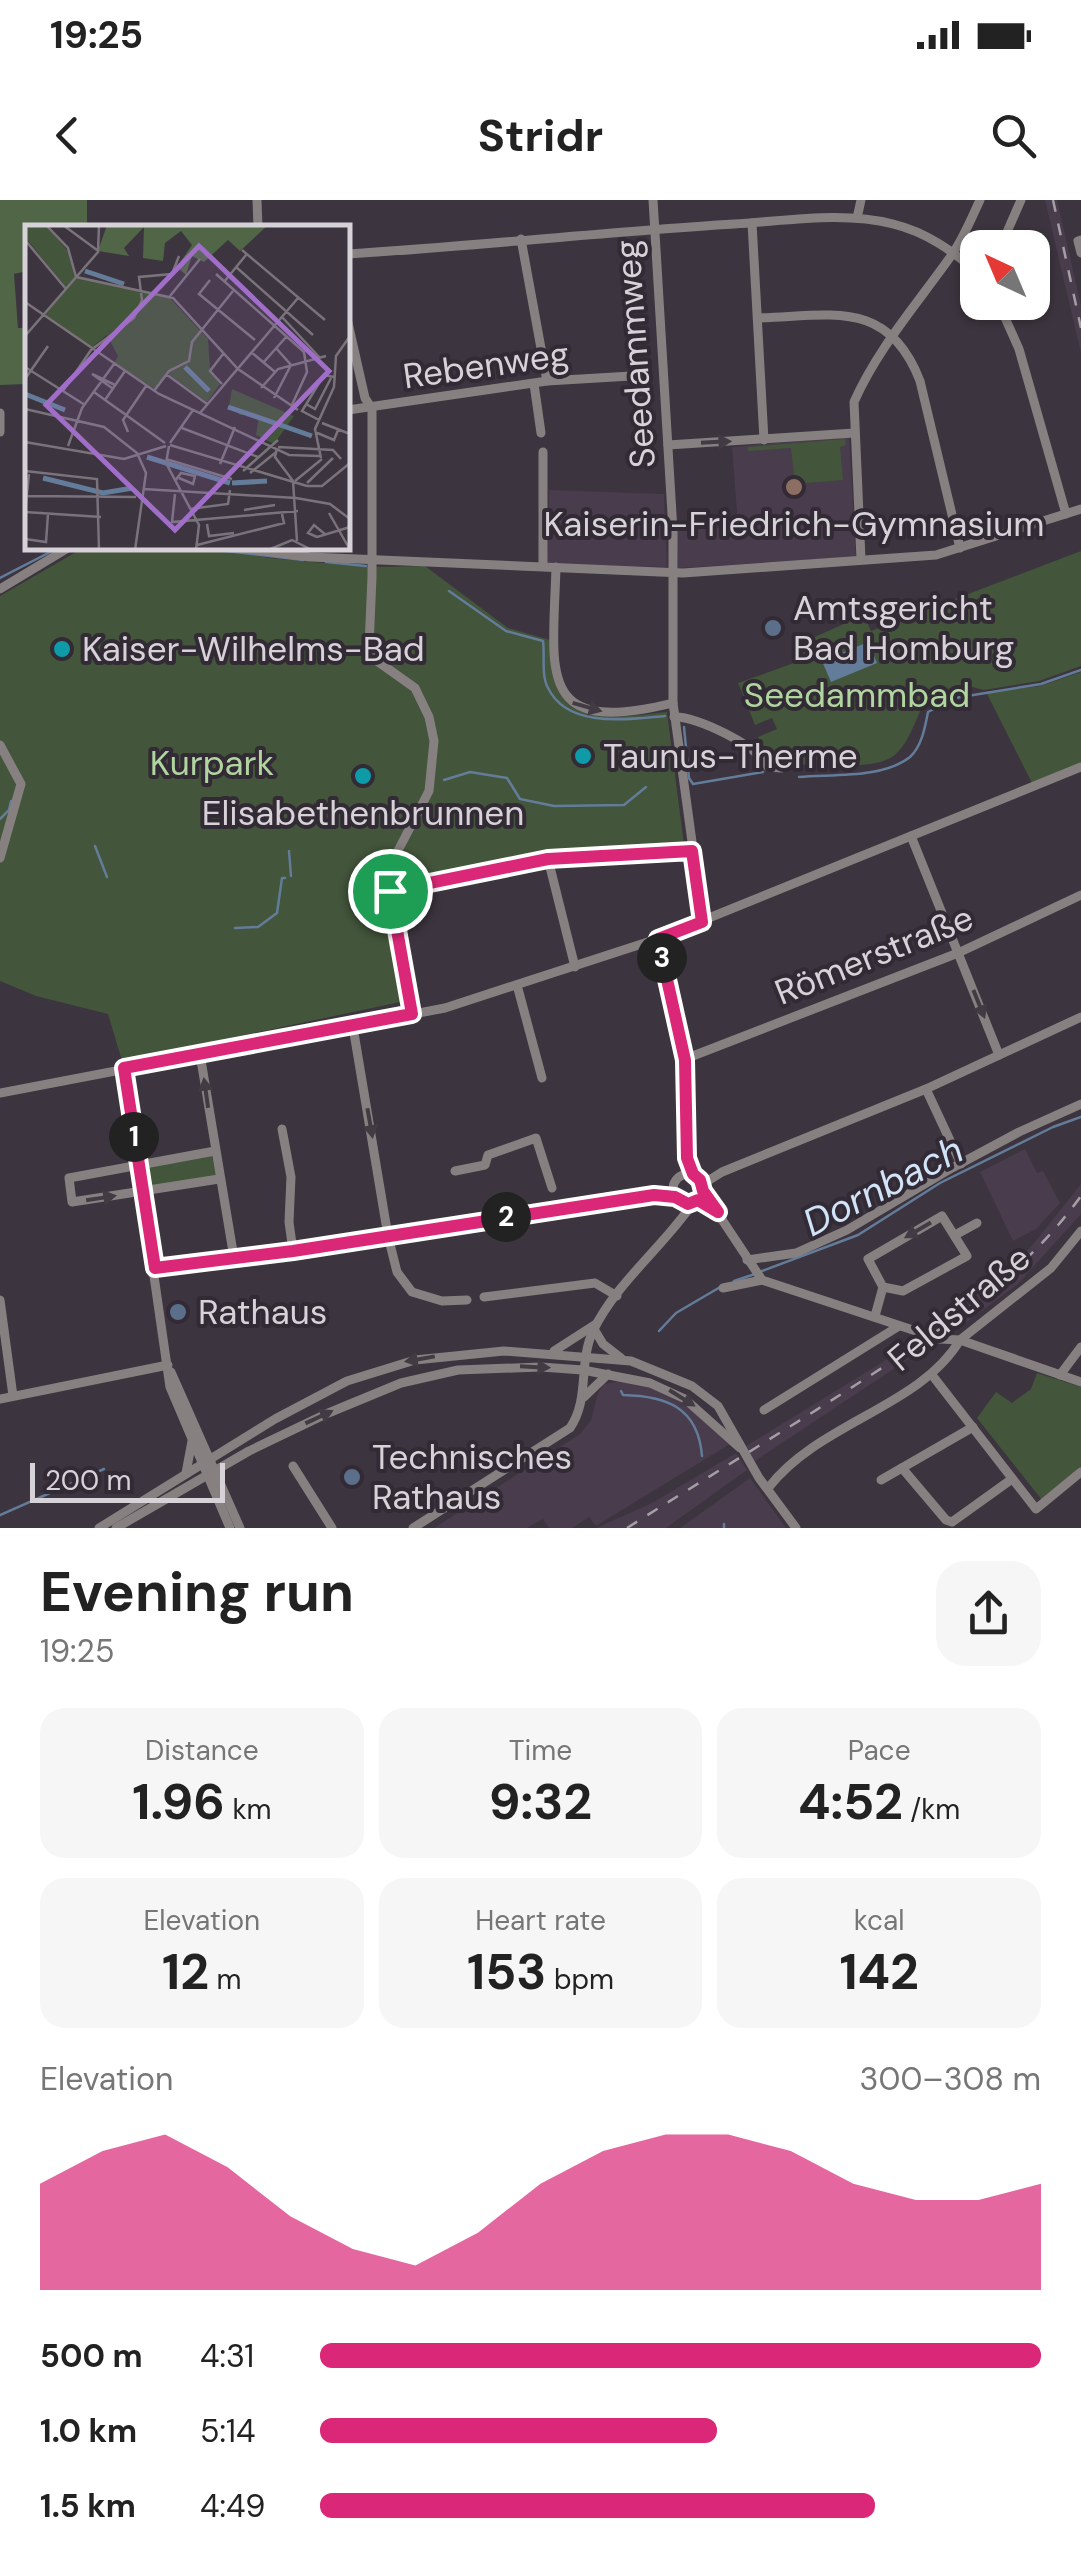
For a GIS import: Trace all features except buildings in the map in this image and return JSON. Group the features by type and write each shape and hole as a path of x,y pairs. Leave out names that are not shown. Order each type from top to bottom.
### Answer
{"street":[{"path":"257,200 258,225"},
{"name":"Seedammweg","path":"653,200 675,573 673,703 702,922"},
{"path":"857,218 861,200"},
{"path":"861,559 854,402 893,334 954,252 980,200"},
{"path":"1008,230 1022,200"},
{"path":"350,254 654,229 857,218 895,224 928,237 960,258"},
{"path":"752,224 764,440"},
{"path":"522,239 547,381"},
{"path":"1081,240 1081,253"},
{"path":"758,318 850,315 893,334 911,358 920,381 960,548"},
{"path":"1006,320 1019,349 1066,514"},
{"path":"350,350 372,409 369,647 377,661 415,688 434,741 430,791 389,868 412,1014"},
{"name":"Rebenweg","path":"350,410 547,381 631,376"},
{"path":"534,384 542,433"},
{"path":"0,414 0,432"},
{"path":"668,445 854,433"},
{"path":"543,452 543,566"},
{"path":"256,550 310,557 675,573 936,556 1081,509"},
{"path":"0,589 65,550"},
{"path":"556,567 553,636 558,682 567,698 581,708 615,713 673,703"},
{"path":"674,716 709,726 760,755 768,767 780,768"},
{"path":"0,745 21,784 0,858"},
{"path":"0,1093 354,1027 517,985 702,922 1081,767"},
{"path":"910,836 999,1055"},
{"path":"390,891 548,859 692,851"},
{"path":"548,859 576,967"},
{"name":"Römerstraße","path":"685,1060 958,954 1081,895"},
{"path":"413,1528 565,1433 579,1412 583,1370 596,1326 616,1296 678,1223 693,1191 687,1158 685,1060 658,939"},
{"path":"517,985 542,1078"},
{"path":"155,1268 293,1251 556,1206 693,1191 722,1172 926,1088 1081,1017"},
{"path":"354,1027 396,1272 412,1292 442,1301 467,1300"},
{"path":"200,1054 234,1258"},
{"path":"124,1068 170,1387 240,1528"},
{"path":"926,1088 962,1164"},
{"path":"749,1263 796,1253 847,1230 1019,1132 1081,1104"},
{"path":"282,1128 291,1177 293,1251"},
{"path":"455,1171 485,1165 488,1155 536,1138 552,1188"},
{"path":"215,1152 68,1178 72,1202 219,1179"},
{"path":"654,1195 677,1179 687,1158"},
{"path":"677,1179 693,1191"},
{"path":"677,1179 718,1212 760,1278"},
{"path":"942,1216 967,1256 903,1291 884,1286 868,1259 942,1216"},
{"path":"954,1235 977,1223"},
{"name":"Feldstraße","path":"768,1487 798,1456 932,1375 960,1340 1050,1268 1081,1231"},
{"path":"723,1288 760,1278 1081,1382"},
{"path":"484,1297 594,1283 616,1296"},
{"path":"875,1316 884,1286"},
{"path":"0,1300 13,1396"},
{"path":"552,1352 596,1326"},
{"path":"596,1326 603,1344 623,1360"},
{"path":"764,1410 899,1326"},
{"path":"1060,1375 1081,1348"},
{"path":"99,1528 297,1406 362,1374 454,1354 504,1350 623,1360 660,1370 711,1400 726,1416 742,1450 796,1528"},
{"path":"454,1354 458,1370"},
{"path":"0,1399 168,1365"},
{"path":"116,1528 232,1461 358,1399 418,1378 458,1370 518,1366 583,1370 650,1383 673,1392 706,1415 742,1450"},
{"path":"582,1399 608,1374"},
{"path":"932,1375 1036,1508 1081,1472"},
{"path":"881,1480 973,1427"},
{"path":"195,1436 213,1446 230,1446"},
{"path":"186,1473 195,1436"},
{"path":"230,1528 220,1493 232,1461"},
{"path":"293,1466 332,1528"},
{"path":"902,1468 946,1520 952,1522 1012,1479"},
{"path":"756,1471 777,1502"},
{"path":"192,1484 220,1493"}],"shaded area":[{"path":"1045,200 1057,200 1081,305 1081,353"},
{"name":"Kaiserin-Friedrich-Gymnasium","path":"849,436 856,557 678,568 676,531 738,526 732,447"},
{"path":"549,490 664,494 667,567 547,564"},
{"path":"1025,1149 1037,1173 1043,1171 1060,1203 1036,1229 1013,1241 980,1172"},
{"path":"1081,1184 1081,1214 1018,1284 957,1329 942,1324 948,1314 977,1295 1030,1248"},
{"path":"915,1342 931,1344 753,1459 746,1446"},
{"path":"625,1380 658,1390 698,1412 730,1444 596,1526 589,1517 572,1528 549,1528 543,1519 527,1528 434,1528 580,1434 591,1420 604,1384"},
{"path":"736,1453 747,1470 666,1528 596,1528 652,1503"},
{"path":"750,1478 786,1528 680,1528"}],"green space":[{"path":"0,200 87,200 87,225 25,225 25,271 14,274 18,328 25,328 25,384 0,385"},
{"path":"845,439 846,445 840,447 843,480 795,484 791,448 748,451 748,447"},
{"name":"Kurpark","path":"80,550 223,550 368,567 425,566 508,628 550,640 557,688 576,709 605,716 667,712 684,845 546,854 386,887 405,1001 122,1061 108,1014 36,996 0,981 0,596"},
{"name":"Seedammbad","path":"1081,551 1081,666 1039,681 984,690 964,685 924,702 901,748 883,761 831,766 830,754 798,767 789,746 767,754 758,737 777,729 772,718 755,725 738,683 805,659 799,644 864,615 871,631"},
{"path":"1081,672 1081,764 1032,783 986,692 1040,686"},
{"path":"212,1156 216,1177 152,1187 148,1166"},
{"path":"1037,1373 1081,1387 1081,1469 1042,1500 977,1418 996,1392 1012,1403 1031,1389"}],"water":[{"path":"868,642 877,663 831,682 822,661"}],"waterway":[{"path":"0,578 54,550"},
{"path":"218,550 303,560"},
{"path":"326,562 366,566"},
{"path":"449,591 506,631 543,641 546,683 557,701 570,710 600,718 665,716"},
{"path":"799,777 871,772 899,764 917,747 928,712 955,698 1041,684 1081,670"},
{"path":"684,727 689,778 693,784 763,772"},
{"path":"444,780 470,772 507,778 520,799 554,806 624,805 646,787"},
{"path":"0,819 11,801"},
{"path":"95,846 107,877"},
{"path":"289,851 291,876"},
{"path":"235,928 258,927 277,913 285,878"},
{"name":"Dornbach","path":"762,1271 858,1235 940,1183 1081,1117"},
{"name":"Dornbach","path":"734,1281 755,1274"},
{"name":"Dornbach","path":"659,1331 676,1313 722,1286"},
{"name":"Dornbach","path":"621,1391 623,1395 666,1402 687,1415 699,1439 702,1456"},
{"path":"0,1515 104,1469"}],"railway":[{"path":"1053,200 1081,328"},
{"path":"627,1528 947,1324 1032,1253 1081,1196"}],"place":[{"name":"Kaiserin-Friedrich-Gymnasium","path":"794,487"},
{"name":"Amtsgericht Bad Homburg","path":"773,628"},
{"name":"Kaiser-Wilhelms-Bad","path":"62,649"},
{"name":"Taunus-Therme","path":"583,756"},
{"name":"Elisabethenbrunnen","path":"363,776"},
{"name":"Rathaus","path":"178,1312"},
{"name":"Technisches Rathaus","path":"352,1477"}],"route":[{"path":"692,851 702,922 658,939 685,1060 687,1158 718,1212 706,1202 688,1204 675,1197 654,1195 293,1251 155,1268 124,1068 412,1014 390,891 548,859 692,851"}]}
